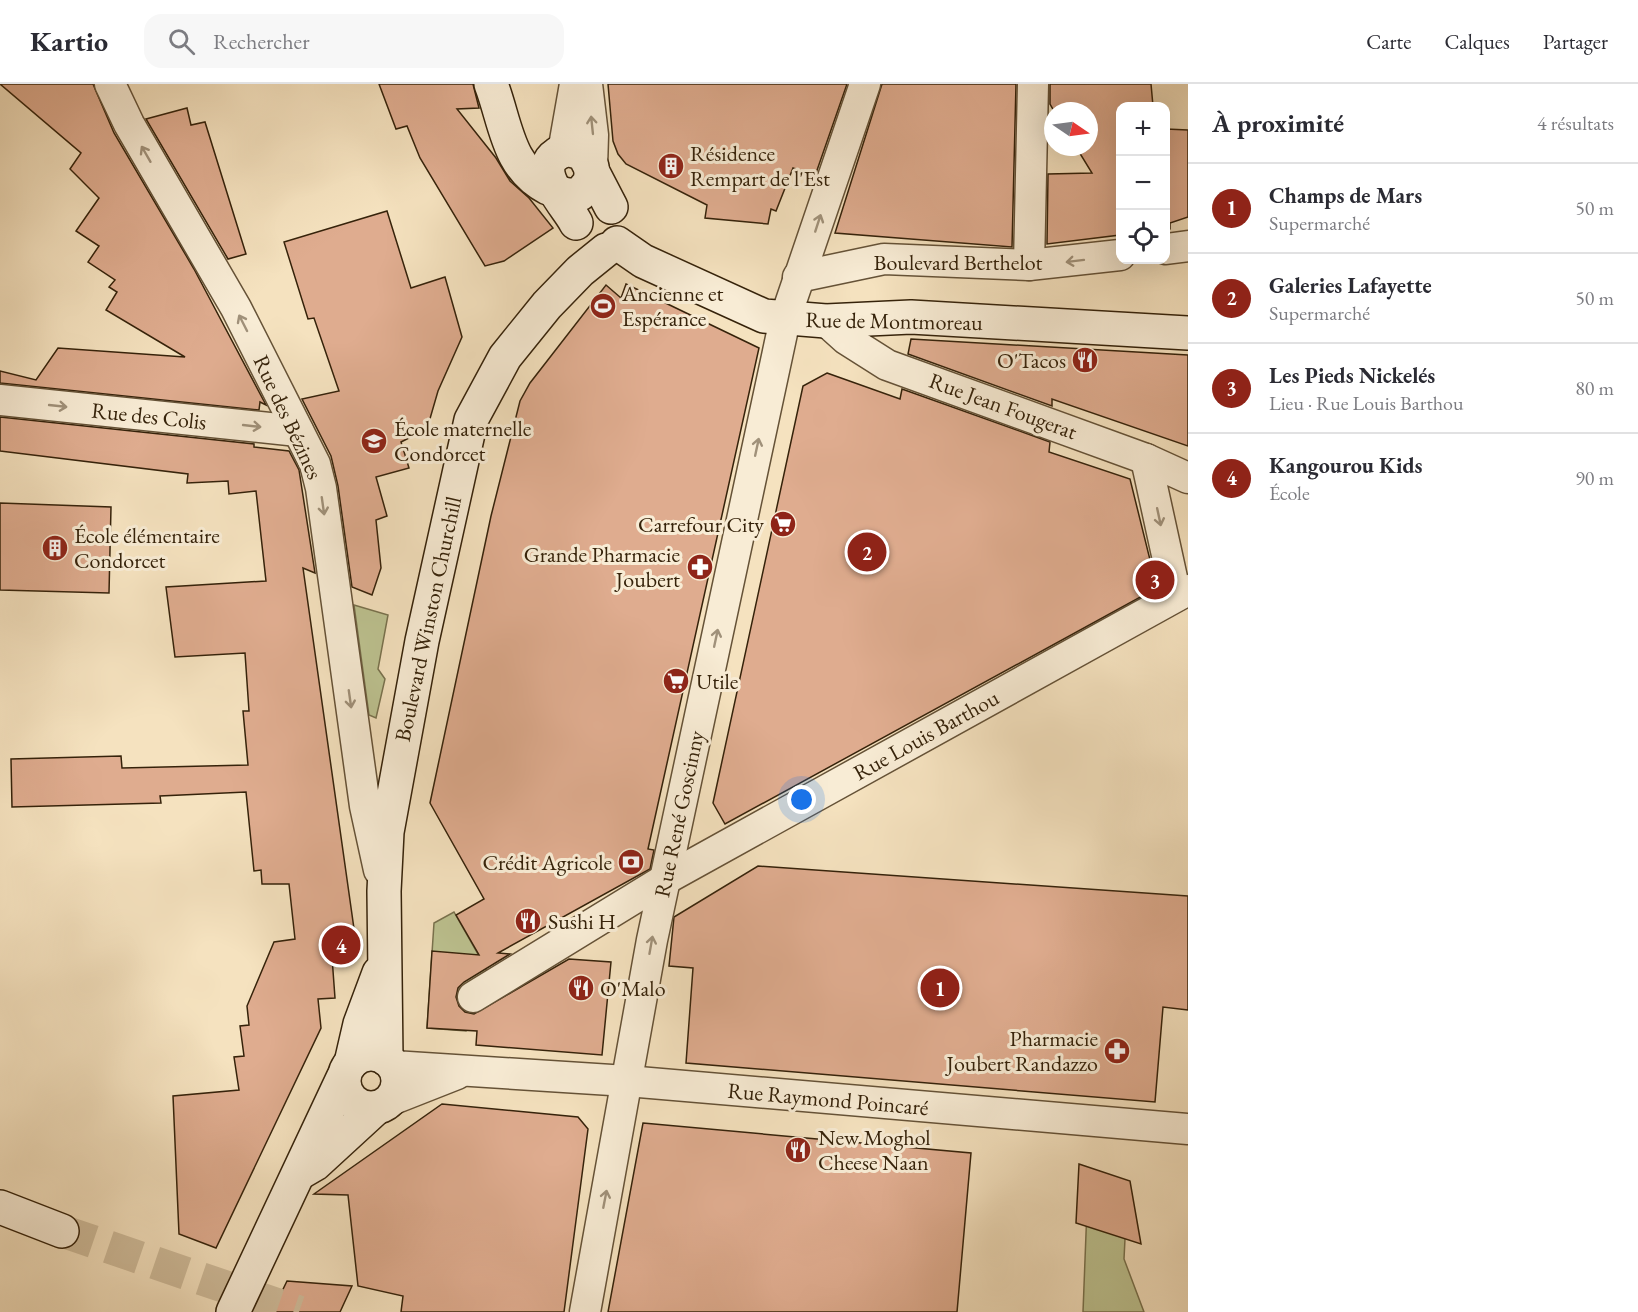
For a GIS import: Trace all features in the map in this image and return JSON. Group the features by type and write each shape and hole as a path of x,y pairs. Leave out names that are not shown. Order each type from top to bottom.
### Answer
{"main road":[{"path":"494,92 519,134 535,149 560,153 577,152 589,160 611,207 621,217 623,231 594,238 552,187 547,173 551,159 560,153"},
{"path":"494,92 509,147 521,166 537,183 572,195 586,189 592,175 592,167"},
{"name":"Boulevard Winston Churchill","path":"390,1062 384,957 387,832 401,749 471,420 505,357 547,305 580,271 594,238"},
{"name":"Rue de Montmoreau","path":"594,238 764,316 826,321 911,317 1188,333"},
{"name":"Boulevard Winston Churchill","path":"233,1312 347,1071 360,1024 384,957"},
{"path":"297,1175 315,1164 383,1104 398,1083 390,1062 364,1055 347,1071 347,1095 359,1106 383,1104"},
{"path":"0,1207 62,1231"}],"street":[{"name":"Rue des Bézines","path":"110,84 129,124 236,308 315,464 321,488 365,806 384,891"},
{"path":"560,153 575,84"},
{"path":"587,84 594,135 592,167"},
{"name":"Rue René Goscinny","path":"585,1312 664,880 785,319 865,84"},
{"path":"1029,265 1033,84"},
{"name":"Boulevard Berthelot","path":"798,278 884,259 1029,265 1116,255"},
{"name":"Rue Jean Fougerat","path":"826,321 846,339 887,365 1146,459 1188,478"},
{"name":"Rue des Colis","path":"0,400 298,431"},
{"path":"1146,459 1182,593"},
{"name":"Rue Louis Barthou","path":"473,997 664,880 1182,593"},
{"name":"Rue Raymond Poincaré","path":"390,1062 1188,1129"},
{"name":"Rue Raymond Poincaré","path":"383,1104 468,1070"}],"green space":[{"path":"354,605 388,615 378,669 385,679 376,718 369,715"},
{"path":"454,912 492,979 470,992 466,1031 427,1028 434,923"},
{"path":"1088,1182 1125,1239 1124,1259 1144,1312 1083,1312"}],"building":[{"path":"0,84 93,84 114,133 194,269 266,405 260,402 259,410 0,383 0,371 36,380 58,348 185,357 106,310 117,292 109,287 115,280 88,262 99,246 76,231 99,198 70,169 81,153"},
{"path":"379,84 473,84 479,108 457,109 496,158 510,181 529,198 553,228 504,261 485,266 420,158 407,126 396,129"},
{"path":"608,84 847,84 815,176 793,168 776,211 771,209 768,224 705,218 707,205 626,164 618,154 613,141"},
{"path":"882,84 1016,84 1012,247 835,233"},
{"path":"1050,84 1151,84 1153,102 1116,102 1116,235 1047,244 1048,174 1092,173 1082,156 1098,156 1098,102 1050,102"},
{"path":"187,108 191,125 205,122 246,254 228,259 146,119"},
{"path":"1170,129 1188,130 1188,217 1170,223"},
{"name":"École maternelle Condorcet","path":"387,211 411,288 445,277 462,337 438,391 427,429 401,442 409,468 376,477 387,516 376,520 381,568 372,595 352,587 338,486 331,456 302,399 339,391 314,318 308,319 284,242"},
{"path":"626,284 759,348 648,849 654,850 650,869 498,953 510,954 464,982 458,988 456,997 459,1006 465,1012 474,1014 569,959 611,962 602,1055 476,1045 477,1031 427,1028 432,951 479,955 456,915 484,899 430,803 491,516 520,401 530,383 606,285 621,298"},
{"path":"911,339 1188,355 1188,446 1052,399 1052,406 908,354"},
{"path":"827,373 900,399 902,389 1050,442 1049,452 1130,479 1157,588 725,824 713,803 803,386"},
{"path":"0,417 254,444 254,447 289,451 299,470 315,573 303,568 358,957 332,957 335,998 318,999 321,1028 216,1248 179,1234 173,1096 239,1090 234,1057 244,1056 240,1026 249,1025 247,1006 274,942 295,939 289,884 262,884 261,870 254,871 246,792 160,796 161,803 12,807 11,759 121,756 122,768 248,765 243,711 249,711 245,653 175,657 166,587 266,581 256,491 229,494 228,481 187,483 188,474 0,451"},
{"name":"École élémentaire Condorcet","path":"0,503 111,507 109,593 0,590"},
{"path":"758,866 1188,896 1188,1010 1163,1007 1155,1102 686,1063 693,968 669,966 674,917"},
{"path":"442,1104 578,1117 588,1129 564,1312 401,1312 403,1296 358,1286 348,1195 314,1194"},
{"path":"643,1123 971,1153 957,1312 608,1312"},
{"path":"1079,1164 1130,1181 1141,1244 1076,1223"},
{"path":"287,1281 352,1286 340,1312 272,1312"}],"tunnel":[{"path":"62,1231 299,1312"}],"place":[{"name":"Résidence Rempart de l'Est","path":"671,166"},
{"name":"Ancienne et Espérance","path":"603,306"},
{"name":"O'Tacos","path":"1085,360"},
{"name":"École maternelle Condorcet","path":"374,441"},
{"name":"Carrefour City","path":"783,524"},
{"name":"École élémentaire Condorcet","path":"55,548"},
{"name":"Galeries Lafayette","path":"867,552"},
{"name":"Grande Pharmacie Joubert","path":"700,567"},
{"name":"Les Pieds Nickelés","path":"1155,580"},
{"name":"Utile","path":"676,681"},
{"name":"Crédit Agricole","path":"631,862"},
{"name":"Sushi H","path":"528,921"},
{"name":"Kangourou Kids","path":"341,945"},
{"name":"O'Malo","path":"581,988"},
{"name":"Champs de Mars","path":"940,988"},
{"name":"Pharmacie Joubert Randazzo","path":"1117,1051"},
{"name":"New Moghol Cheese Naan","path":"798,1150"}]}
